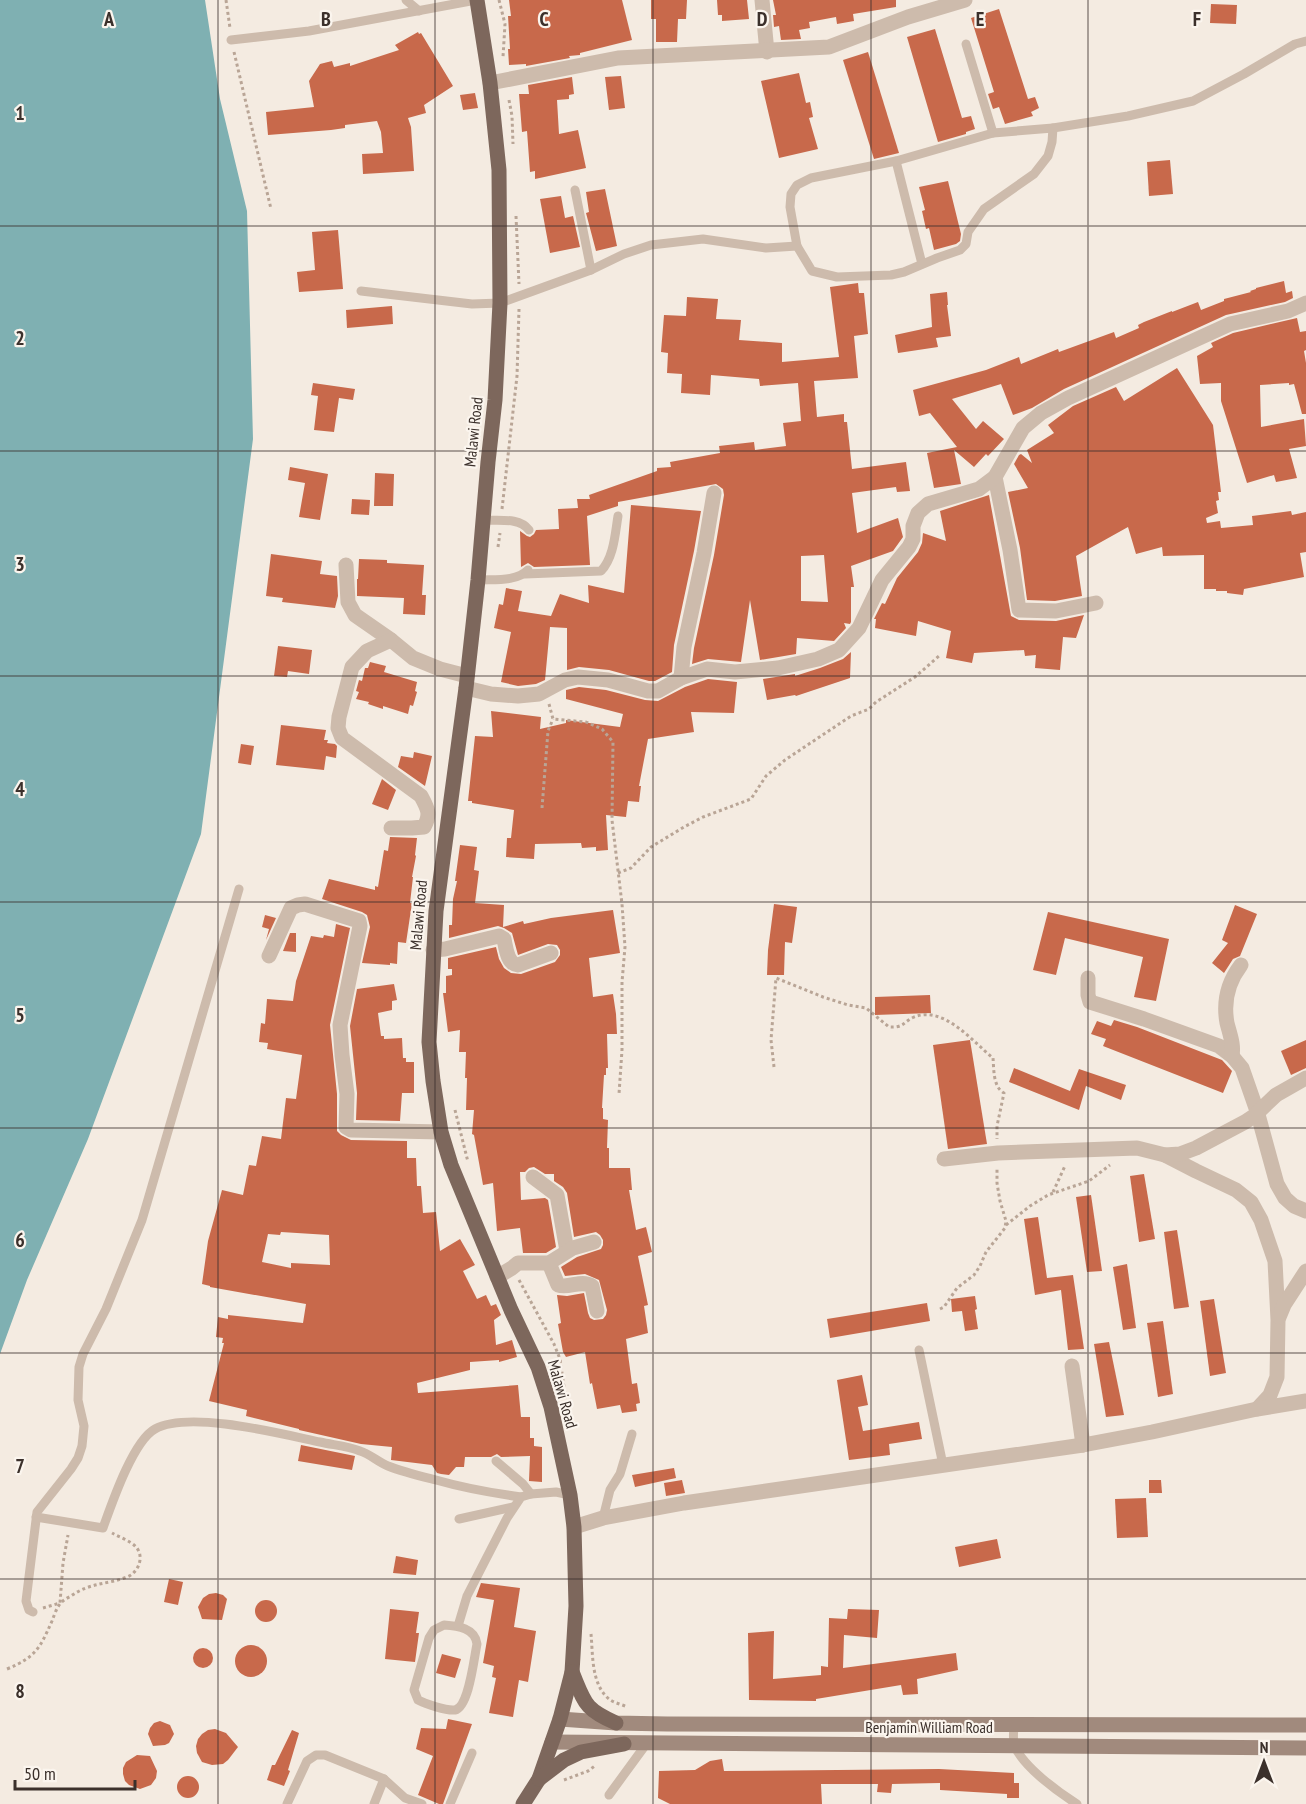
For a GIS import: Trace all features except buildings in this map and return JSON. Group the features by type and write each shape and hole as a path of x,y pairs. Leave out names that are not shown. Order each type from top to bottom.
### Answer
{"main road":[{"name":"Malawi Road","path":"476,0 490,83 498,170 500,303 495,400 478,580 436,911 429,1042 441,1132 451,1165 510,1310 538,1367 551,1407 570,1495 574,1527 576,1606 572,1672 560,1719 539,1779 523,1804"},
{"path":"572,1672 589,1708 596,1714 616,1723"},
{"name":"Benjamin William Road","path":"560,1719 616,1723 1306,1725"},
{"name":"Benjamin William Road","path":"552,1742 1306,1748"},
{"path":"539,1779 564,1760 581,1752 624,1744"}],"street":[{"path":"762,0 767,52"},
{"path":"490,83 618,58 767,52 828,47 908,17 965,0"},
{"path":"346,565 348,602 355,615 414,658 466,682 500,694 518,696 539,694 565,680 578,677 608,680 648,691 658,691 681,678 707,669 735,672 778,668 818,659 839,650 859,628 882,580 909,547 913,539 913,526 918,513 928,504 979,489 995,477 1023,428 1041,413 1068,398 1230,324 1288,311 1306,303"},
{"path":"995,477 1010,550 1018,610 1056,611 1096,603"},
{"path":"681,678 684,647 714,494"},
{"path":"391,640 367,651 352,667 338,728 342,738 421,796 427,807 429,818 424,827 391,828"},
{"path":"269,956 291,908 298,905 305,904 358,921 360,926 340,1024 347,1094 346,1127 351,1130 441,1132"},
{"path":"433,950 499,936 504,939 510,962 513,965 551,953"},
{"path":"1232,1056 1233,1045 1226,1019 1227,987 1241,965"},
{"path":"1088,978 1090,1002 1219,1046 1232,1056 1242,1068 1257,1111 1277,1184 1285,1198 1294,1206 1306,1211"},
{"path":"1166,1155 1180,1154 1196,1148 1245,1122 1276,1095 1306,1078"},
{"path":"944,1159 998,1153 1137,1148 1166,1155 1236,1190 1251,1202 1261,1220 1275,1261 1278,1320 1277,1377 1270,1395 1257,1409"},
{"path":"533,1177 557,1195 567,1251"},
{"path":"497,1277 520,1262 549,1263 567,1251 594,1242"},
{"path":"549,1263 558,1285 563,1287 589,1283 592,1286 597,1311"},
{"path":"1278,1320 1284,1305 1306,1271"},
{"path":"1072,1366 1083,1445"},
{"path":"574,1527 603,1518 684,1503 1083,1445 1306,1401"}],"lane":[{"path":"406,0 419,11"},
{"path":"231,40 309,31 476,0"},
{"path":"1053,128 1048,156 1034,174 984,209 968,232 966,244 960,250 891,275 837,278 812,271 797,246 790,207 791,194 796,184 811,178 896,161 993,133 1053,128 1128,116 1193,101 1295,44 1306,41"},
{"path":"966,44 993,133"},
{"path":"896,161 922,264"},
{"path":"575,190 591,270"},
{"path":"361,291 472,304 500,303 591,270 624,254 651,245 703,239 766,248 797,246"},
{"path":"478,580 516,577 527,571 601,571 607,564 611,552 618,516"},
{"path":"484,520 517,522 524,524 529,530"},
{"path":"33,1612 29,1610 26,1601 36,1517 39,1507 72,1469 82,1446 84,1426 78,1400 79,1367 83,1354 106,1310 142,1220 239,889"},
{"path":"919,1350 943,1465"},
{"path":"36,1517 103,1528 114,1496 143,1438 156,1428 175,1422 255,1428 327,1443 361,1451 388,1466 484,1491 521,1497 556,1492 570,1495"},
{"path":"603,1518 610,1490 620,1474 632,1434"},
{"path":"496,1461 531,1494"},
{"path":"458,1626 467,1596 513,1507 521,1497"},
{"path":"459,1519 513,1507"},
{"path":"444,1624 458,1626 472,1632 477,1644 466,1697 461,1706 454,1710 418,1700 414,1690 429,1638 434,1630 444,1624"},
{"path":"1014,1724 1014,1745 1024,1761 1077,1804"},
{"path":"609,1795 647,1743"},
{"path":"450,1804 472,1753"},
{"path":"287,1804 307,1761 316,1755 325,1755 384,1779 405,1798 422,1804"},
{"path":"374,1804 384,1779"}],"path":[{"path":"226,0 231,40 271,209"},
{"path":"618,873 631,868 651,847 684,827 703,817 752,799 766,776 784,760 851,716 869,709 915,677 939,656"},
{"path":"539,694 549,705 553,718 548,731 543,808"},
{"path":"553,718 586,722 602,729 613,742 612,820 625,947 619,1094"},
{"path":"774,1067 771,1034 777,978 823,997 866,1008 889,1028 904,1025 914,1017 930,1016 945,1019 961,1029 978,1047 993,1058 996,1083 999,1090 1004,1093 998,1126 997,1183 1006,1225"},
{"path":"1053,1192 1071,1150"},
{"path":"940,1309 944,1307 954,1291 974,1275 986,1252 1006,1225 1053,1192 1089,1180 1110,1165"},
{"path":"7,1669 25,1662 36,1651 60,1603 63,1563 70,1523"},
{"path":"33,1612 60,1603 79,1590 129,1576 137,1570 140,1555 136,1547 103,1528"},
{"path":"560,1782 588,1771 598,1763"}],"water":[{"path":"0,0 205,0 220,99 247,211 253,439 201,834 88,1139 27,1280 0,1354"}]}
